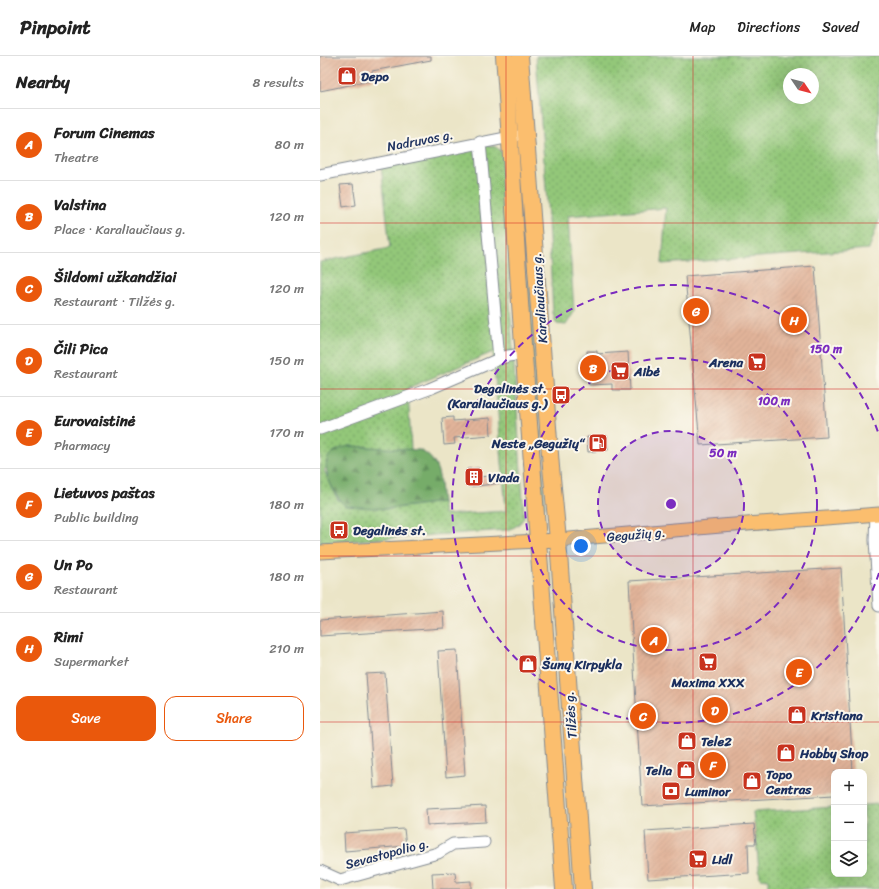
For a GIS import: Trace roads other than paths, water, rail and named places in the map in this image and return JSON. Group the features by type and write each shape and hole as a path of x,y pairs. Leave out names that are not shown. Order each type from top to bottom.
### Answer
{"highway":[{"name":"Karaliaučiaus g.","path":"504,56 523,354 538,541"},
{"name":"Karaliaučiaus g.","path":"520,56 551,467 558,540"},
{"name":"Tilžės g.","path":"558,540 583,889"},
{"name":"Tilžės g.","path":"538,541 564,889"}],"main road":[{"name":"Gegužių g.","path":"320,552 558,540 877,514"}],"street":[{"name":"Nadruvos g.","path":"320,174 527,134"},
{"path":"480,142 499,359"},
{"name":"Karaliaučiaus g.","path":"320,428 429,390 499,359 523,354"},
{"path":"877,514 875,540 879,606"},
{"name":"Sevastopolio g.","path":"320,871 340,880 438,854 453,844 484,842"}],"place":[{"name":"Depo","path":"347,76"},
{"name":"Un Po","path":"696,311"},
{"name":"Rimi","path":"794,320"},
{"name":"Arena","path":"757,362"},
{"name":"Valstina","path":"593,368"},
{"name":"Aibė","path":"620,371"},
{"name":"Degalinės st. (Karaliaučiaus g.)","path":"561,395"},
{"name":"Neste „Gegužių“","path":"598,443"},
{"name":"Viada","path":"474,477"},
{"name":"Degalinės st.","path":"339,530"},
{"name":"Forum Cinemas","path":"654,640"},
{"name":"Maxima XXX","path":"708,662"},
{"name":"Šunų Kirpykla","path":"528,664"},
{"name":"Eurovaistinė","path":"799,672"},
{"name":"Čili Pica","path":"715,710"},
{"name":"Kristiana","path":"797,715"},
{"name":"Šildomi užkandžiai","path":"643,716"},
{"name":"Tele2","path":"687,741"},
{"name":"Hobby Shop","path":"786,753"},
{"name":"Lietuvos paštas","path":"713,765"},
{"name":"Telia","path":"686,770"},
{"name":"Topo Centras","path":"752,781"},
{"name":"Luminor","path":"671,791"},
{"name":"Lidl","path":"698,859"}]}
